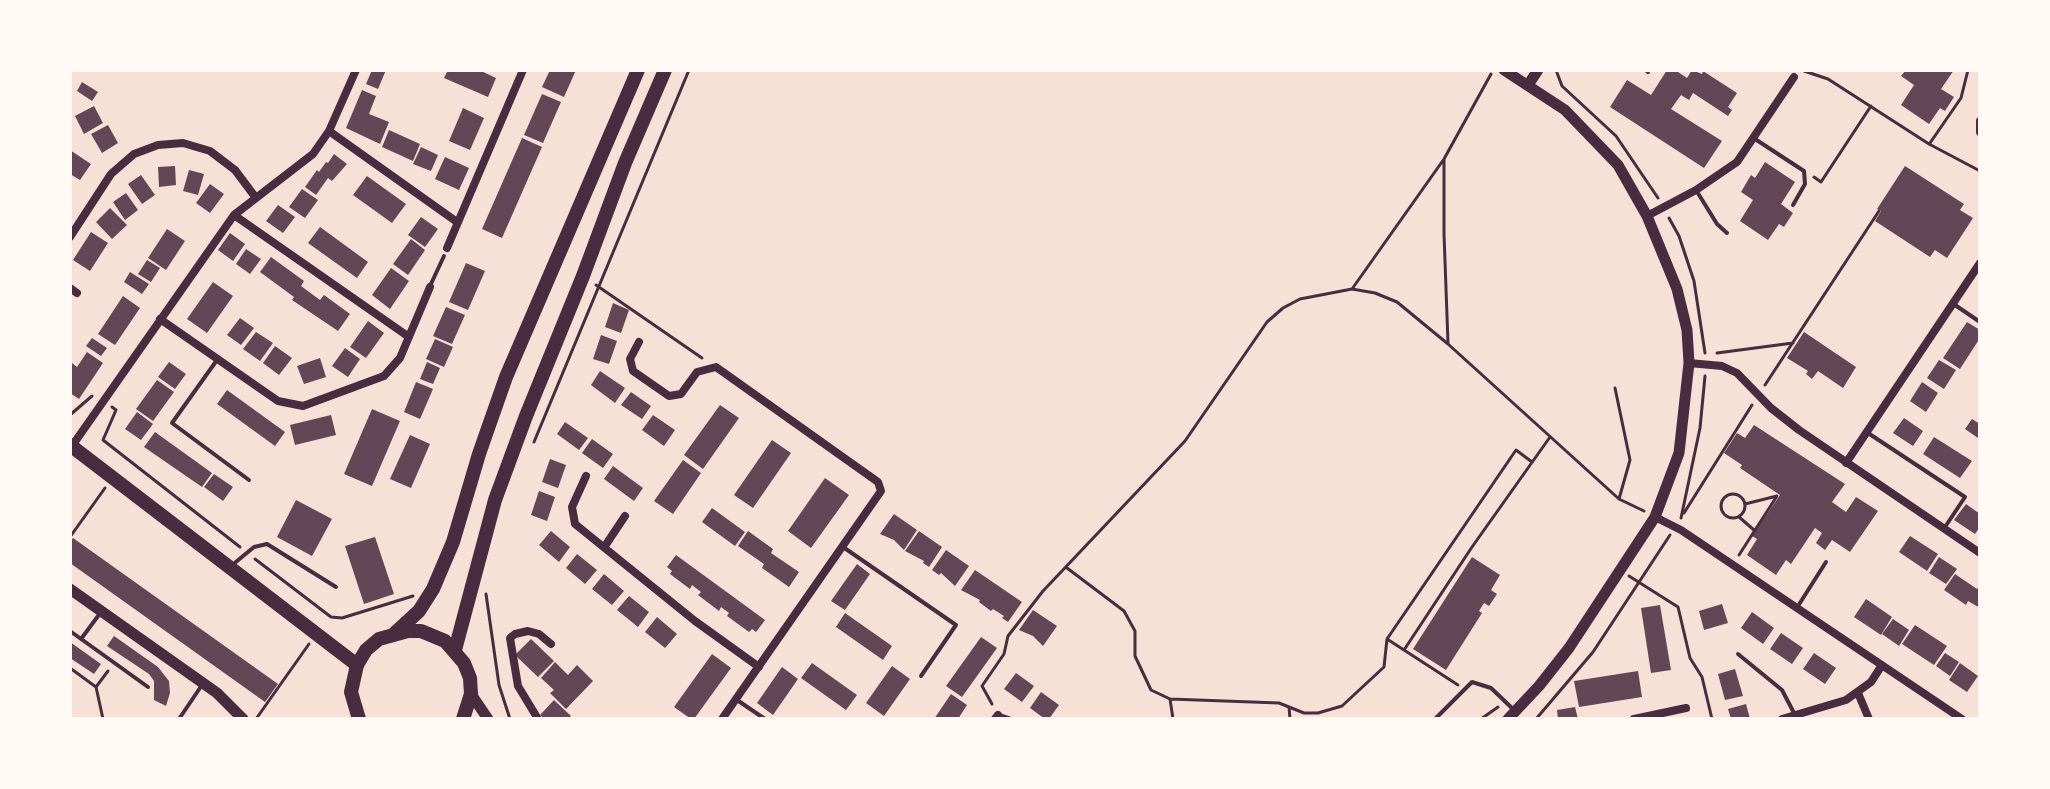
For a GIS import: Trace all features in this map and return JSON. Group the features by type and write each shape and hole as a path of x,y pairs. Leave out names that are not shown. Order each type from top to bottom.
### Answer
{"main road":[{"path":"395,633 419,611 438,577 453,542 506,377 638,70"},
{"path":"455,650 495,500 625,163 665,70"},
{"path":"71,446 357,665"},
{"path":"354,715 351,692 357,665 366,650 379,639 395,633 421,631 434,635 455,650 470,678 471,694 463,719"}],"street":[{"path":"71,446 106,402 234,215 313,154 329,131 356,70"},
{"path":"446,252 522,70"},
{"path":"1504,70 1565,110 1618,165 1647,216 1677,289 1687,330 1689,363 1679,453 1655,517 1569,648 1512,715"},
{"path":"1528,85 1538,70"},
{"path":"1647,216 1696,190 1737,162 1797,73"},
{"path":"1980,121 1980,132"},
{"path":"329,131 457,222"},
{"path":"70,237 111,174 134,154 158,145 183,143 210,151 235,170 256,198"},
{"path":"234,215 409,337"},
{"path":"1846,463 1980,263"},
{"path":"160,319 278,401 303,406 384,376 400,358 430,287"},
{"path":"639,342 630,359 633,371 669,396 681,394 697,372 716,367 878,482 881,491 722,719"},
{"path":"1689,363 1722,366 1737,373 1799,430 1980,553"},
{"path":"586,476 572,507 575,524 695,621 759,667"},
{"path":"605,546 625,516"},
{"path":"1655,517 1675,527 1962,719"},
{"path":"70,589 204,683 243,719"},
{"path":"538,719 518,686 510,638 528,631 539,634 551,644"},
{"path":"1782,719 1837,704 1858,693 1871,682 1882,665"},
{"path":"1858,693 1869,719"},
{"path":"471,694 488,719"},
{"path":"1634,719 1686,708"}],"lane":[{"path":"1753,138 1804,171 1805,184 1793,205"},
{"path":"1696,190 1717,224 1727,233"},
{"path":"430,287 446,252"},
{"path":"1953,304 1980,322"},
{"path":"217,360 172,423 249,480"},
{"path":"1867,432 1965,497 1944,529"},
{"path":"230,567 254,547 267,544 278,548 336,587"},
{"path":"843,547 956,625 921,676"},
{"path":"1796,608 1826,562"},
{"path":"81,639 101,611"},
{"path":"70,631 148,687"},
{"path":"1738,654 1782,690 1795,715"},
{"path":"1435,719 1472,682 1491,688 1505,702 1512,715"},
{"path":"179,719 204,683"},
{"path":"736,699 765,719"},
{"path":"996,717 1011,719"}],"path":[{"path":"529,452 689,70"},
{"path":"1352,289 1444,159 1494,70"},
{"path":"1556,70 1562,86 1616,136 1639,166 1679,236 1694,281 1705,355 1793,343"},
{"path":"1929,144 1961,98 1968,70"},
{"path":"1797,73 1828,79 1929,144 1980,171"},
{"path":"1804,171 1821,182 1871,106"},
{"path":"1444,159 1448,344"},
{"path":"1536,719 1593,652 1641,583 1759,394 1879,211"},
{"path":"583,276 716,367"},
{"path":"996,717 982,686 1004,654 1008,636 1043,591 1185,441 1267,322 1300,299 1352,289 1375,293 1397,302 1448,344 1619,499 1655,517"},
{"path":"1682,517 1700,428 1706,364"},
{"path":"1615,388 1630,460 1619,499"},
{"path":"70,415 94,394 106,402 116,410 103,440 331,617 342,618 412,596 423,589"},
{"path":"1404,650 1550,437"},
{"path":"1065,567 1124,611 1135,631 1135,656 1151,690 1170,699 1279,703 1304,713 1318,713 1342,706 1384,667 1387,639 1516,450 1532,462"},
{"path":"70,537 113,477"},
{"path":"1728,495 1738,495 1745,504 1745,511 1739,517 1730,518 1723,514 1721,503 1728,495"},
{"path":"1732,565 1777,496 1745,504"},
{"path":"1739,517 1754,531"},
{"path":"1622,570 1678,607 1690,658 1702,677 1712,719"},
{"path":"487,590 485,600 499,685 510,719"},
{"path":"1387,639 1457,685 1472,682"},
{"path":"256,719 309,645"},
{"path":"96,687 114,662"},
{"path":"70,668 96,687 103,719"},
{"path":"1170,699 1173,719"},
{"path":"1481,719 1505,702"},
{"path":"1289,707 1290,719"}],"building":[{"path":"372,70 386,70 378,89 366,84"},
{"path":"448,70 479,70 496,78 488,97 444,78"},
{"path":"550,70 576,70 564,97 542,87"},
{"path":"1667,70 1675,70 1687,78 1692,70 1702,74 1703,71 1737,93 1728,107 1732,110 1728,116 1693,93 1689,100 1681,95 1671,109 1722,141 1704,168 1610,107 1627,80 1651,95"},
{"path":"1906,70 1954,70 1941,89 1954,97 1945,111 1940,108 1929,124 1901,105 1914,85 1901,76"},
{"path":"82,82 98,92 92,101 77,91"},
{"path":"362,90 376,96 369,114 389,122 380,144 346,128"},
{"path":"542,94 561,102 543,143 524,135"},
{"path":"94,106 103,123 84,134 75,116"},
{"path":"463,108 484,118 470,150 449,141"},
{"path":"108,125 118,143 102,153 91,134"},
{"path":"389,130 420,144 413,161 382,147"},
{"path":"522,138 542,147 502,238 482,229"},
{"path":"421,147 438,155 431,171 413,164"},
{"path":"70,150 91,164 80,180 70,174"},
{"path":"334,154 347,164 332,181 328,178 316,195 305,187"},
{"path":"445,157 469,168 459,190 435,179"},
{"path":"1765,162 1795,182 1781,204 1793,213 1784,227 1779,224 1768,240 1740,221 1753,200 1741,192 1751,175 1755,178"},
{"path":"175,166 176,185 159,187 158,167"},
{"path":"1905,166 1964,204 1960,210 1973,218 1947,258 1935,250 1930,257 1875,221 1881,211 1877,209"},
{"path":"189,170 204,174 198,195 183,191"},
{"path":"141,175 155,195 142,204 128,184"},
{"path":"367,176 406,204 392,223 353,195"},
{"path":"210,184 224,194 210,213 196,203"},
{"path":"302,189 318,200 305,218 289,207"},
{"path":"126,193 138,210 125,220 113,202"},
{"path":"278,205 295,217 283,233 266,221"},
{"path":"110,208 127,225 112,239 96,222"},
{"path":"421,217 438,229 425,247 408,235"},
{"path":"320,227 368,262 357,278 308,243"},
{"path":"167,229 185,241 166,270 148,258"},
{"path":"91,232 108,243 90,271 73,260"},
{"path":"230,233 245,244 233,261 218,250"},
{"path":"411,239 425,250 408,275 393,264"},
{"path":"246,249 261,259 250,274 236,264"},
{"path":"271,257 304,281 301,286 320,300 324,295 350,314 338,331 292,300 294,297 260,272"},
{"path":"147,260 160,268 151,282 138,274"},
{"path":"466,263 485,271 468,310 449,302"},
{"path":"391,268 409,281 390,309 372,295"},
{"path":"130,272 149,284 142,294 124,282"},
{"path":"213,282 233,296 207,333 187,319"},
{"path":"123,296 140,308 115,345 98,334"},
{"path":"613,303 629,310 621,333 605,327"},
{"path":"446,307 465,315 452,344 433,336"},
{"path":"240,318 254,328 241,345 227,335"},
{"path":"368,321 384,333 366,358 350,347"},
{"path":"1967,322 1980,330 1980,338 1960,369 1943,358"},
{"path":"256,332 273,343 260,361 243,349"},
{"path":"1804,332 1856,367 1843,388 1818,371 1812,379 1806,374 1808,371 1787,358"},
{"path":"601,335 617,341 609,364 593,359"},
{"path":"92,338 107,348 101,356 86,346"},
{"path":"435,339 453,347 444,367 426,359"},
{"path":"275,346 292,358 279,375 263,363"},
{"path":"345,348 360,359 348,377 332,366"},
{"path":"87,352 103,363 79,399 70,393 70,366 72,363 77,367"},
{"path":"320,358 326,377 304,384 297,366"},
{"path":"1939,360 1956,370 1944,389 1927,378"},
{"path":"169,362 186,374 175,389 158,377"},
{"path":"427,362 440,368 433,384 420,379"},
{"path":"600,371 625,388 615,403 591,385"},
{"path":"157,380 174,392 153,421 136,409"},
{"path":"416,382 433,389 420,419 404,412"},
{"path":"1922,382 1938,393 1926,412 1910,401"},
{"path":"227,390 285,432 275,446 217,404"},
{"path":"631,392 651,406 642,419 621,405"},
{"path":"720,405 739,418 703,469 684,455"},
{"path":"372,409 400,421 372,486 344,474"},
{"path":"137,412 153,424 141,440 125,429"},
{"path":"331,415 336,435 295,445 290,425"},
{"path":"653,415 675,430 664,446 642,430"},
{"path":"1904,418 1923,431 1913,446 1893,433"},
{"path":"1972,419 1980,424 1978,438 1965,429"},
{"path":"565,422 588,438 579,450 557,434"},
{"path":"1754,425 1845,484 1832,502 1846,512 1856,497 1878,511 1850,552 1832,540 1825,550 1816,543 1822,533 1815,528 1791,564 1786,560 1776,575 1747,555 1757,539 1752,536 1780,495 1724,453 1737,433 1745,438"},
{"path":"155,432 212,473 202,487 144,447"},
{"path":"410,435 430,444 411,488 390,479"},
{"path":"1934,437 1972,461 1960,478 1923,454"},
{"path":"592,439 613,454 603,468 582,453"},
{"path":"772,440 791,453 753,508 734,495"},
{"path":"550,459 566,465 558,488 542,482"},
{"path":"683,460 701,473 673,514 654,501"},
{"path":"613,466 643,488 634,501 604,479"},
{"path":"214,474 233,487 223,501 204,487"},
{"path":"825,478 849,495 811,548 788,531"},
{"path":"539,491 555,497 547,521 531,515"},
{"path":"296,500 332,519 312,556 277,537"},
{"path":"1966,504 1980,514 1980,527 1975,534 1954,520"},
{"path":"712,508 745,532 735,546 702,522"},
{"path":"894,514 917,530 904,550 894,540 880,534"},
{"path":"551,531 570,547 559,562 539,545"},
{"path":"748,531 773,549 771,553 799,572 789,587 738,546"},
{"path":"919,531 942,547 929,567 905,551"},
{"path":"1910,536 1938,554 1927,571 1899,552"},
{"path":"375,537 394,594 364,604 345,546"},
{"path":"73,538 278,684 265,702 70,563 70,542"},
{"path":"946,550 969,566 955,586 941,573 939,575 932,570"},
{"path":"577,554 597,570 585,584 566,568"},
{"path":"676,555 765,620 756,632 752,629 749,632 727,616 729,613 721,607 719,611 698,595 701,592 692,585 690,589 670,574 672,571 667,567"},
{"path":"1472,557 1500,575 1491,590 1497,594 1489,606 1484,603 1479,611 1482,613 1446,670 1413,649"},
{"path":"1939,557 1957,569 1946,584 1929,573"},
{"path":"857,564 870,574 845,610 831,601"},
{"path":"975,570 1022,602 1008,622 1002,618 1004,616 993,609 991,611 980,600 961,590"},
{"path":"604,574 624,591 612,605 592,589"},
{"path":"1955,574 1977,589 1980,584 1980,608 1968,601 1966,605 1944,590"},
{"path":"629,596 649,612 638,627 617,610"},
{"path":"1866,599 1892,617 1881,635 1854,617"},
{"path":"1722,604 1728,623 1704,630 1699,611"},
{"path":"1660,605 1671,670 1651,673 1641,608"},
{"path":"1033,610 1057,626 1043,646 1033,636 1019,630"},
{"path":"1752,612 1774,628 1763,644 1741,628"},
{"path":"845,613 892,646 883,660 836,627"},
{"path":"657,617 677,634 665,648 645,632"},
{"path":"1893,619 1909,630 1899,646 1882,634"},
{"path":"1915,625 1947,646 1934,665 1902,644"},
{"path":"1781,633 1803,648 1792,664 1770,649"},
{"path":"114,636 158,667 169,681 170,693 166,706 154,700 154,681 149,674 107,646"},
{"path":"981,637 997,648 962,697 946,686"},
{"path":"531,639 554,661 538,677 515,655"},
{"path":"70,642 101,664 94,674 70,658"},
{"path":"1814,653 1836,668 1825,684 1803,669"},
{"path":"1945,653 1959,662 1950,676 1936,666"},
{"path":"712,654 731,668 691,719 674,707"},
{"path":"555,662 568,675 577,665 593,681 566,709 550,693 554,690 541,678"},
{"path":"812,663 857,695 846,710 801,678"},
{"path":"1960,663 1978,676 1967,692 1949,680"},
{"path":"892,666 910,679 884,716 866,703"},
{"path":"782,667 798,679 773,715 757,703"},
{"path":"1735,669 1743,696 1725,700 1718,674"},
{"path":"1638,671 1642,697 1579,707 1574,681"},
{"path":"1016,673 1034,686 1022,702 1004,689"},
{"path":"1041,692 1059,705 1049,719 1030,708"},
{"path":"951,694 967,705 958,719 934,719"},
{"path":"554,700 571,716 568,719 545,719 540,715"},
{"path":"1746,704 1750,719 1731,719 1728,709"},
{"path":"1575,707 1578,719 1558,719 1557,710"}]}
